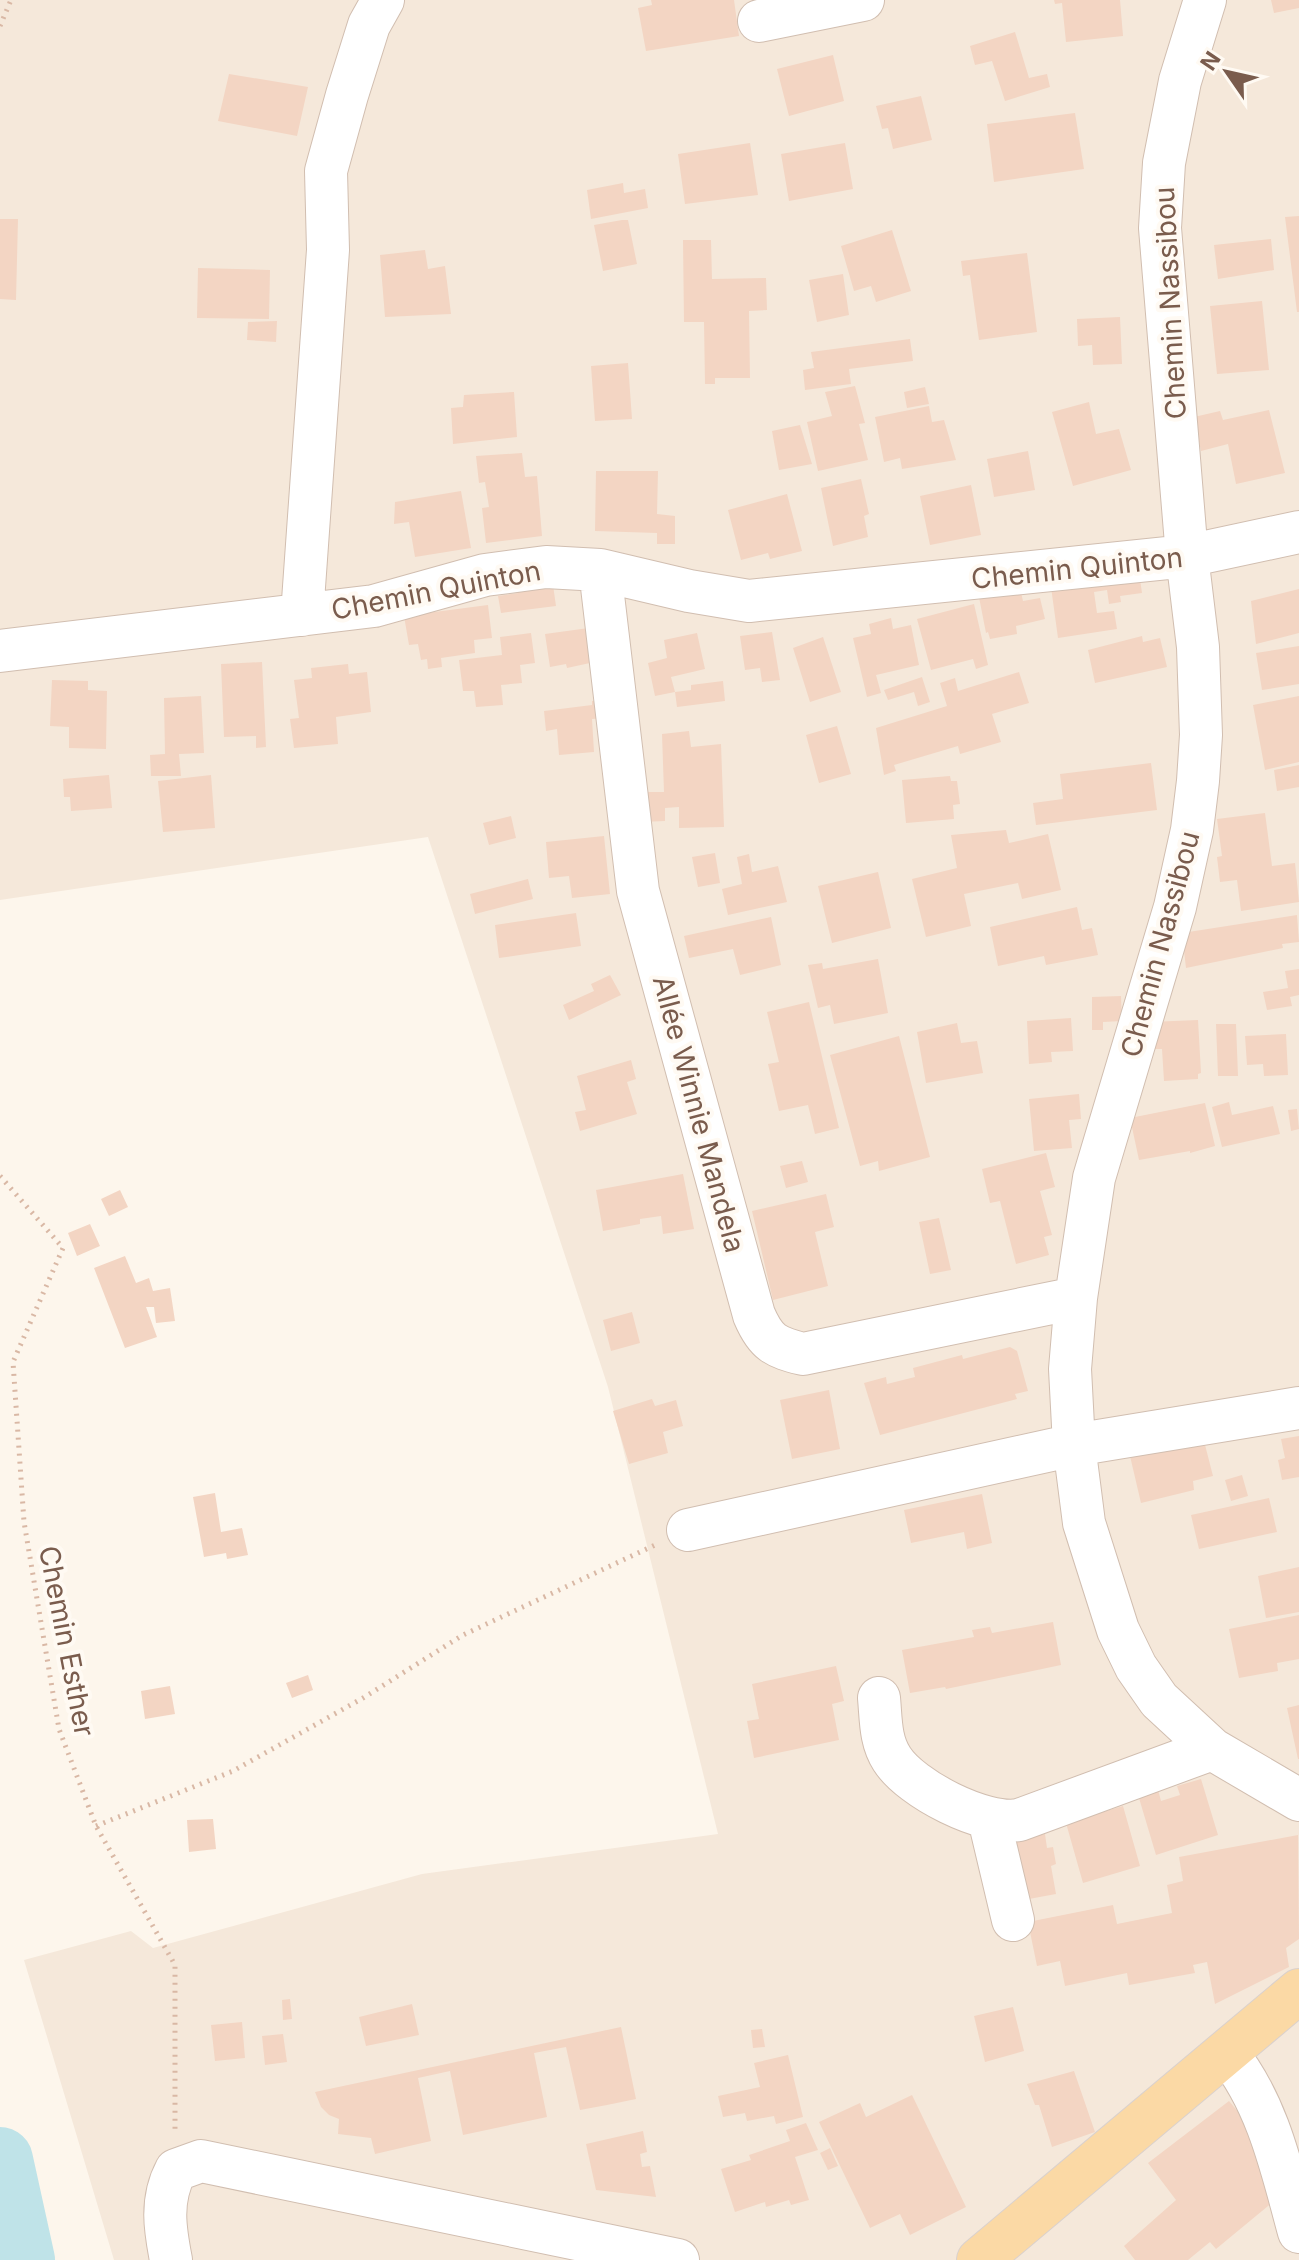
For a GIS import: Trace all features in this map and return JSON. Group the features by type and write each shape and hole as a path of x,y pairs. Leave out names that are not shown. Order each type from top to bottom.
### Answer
{"main road":[{"path":"979,2260 1299,1991"}],"street":[{"path":"302,615 328,250 326,171 369,25 383,0"},
{"path":"759,21 863,0"},
{"name":"Chemin Nassibou","path":"1205,0 1177,94 1164,163 1160,228 1187,556 1198,647 1201,735 1192,830 1175,907 1094,1178 1076,1298 1070,1369 1074,1445 1084,1523 1118,1630 1136,1667 1159,1700 1212,1749 1299,1800"},
{"name":"Chemin Quinton","path":"0,651 374,606 485,575 546,567 600,570 689,591 749,601 1187,556 1299,532"},
{"name":"Allée Winnie Mandela","path":"600,570 638,891 754,1315 762,1333 777,1347 803,1354 1076,1298"},
{"path":"688,1530 1074,1445 1299,1408"},
{"path":"879,1698 883,1739 892,1759 904,1774 951,1802 989,1819 1019,1820 1212,1749"},
{"path":"989,1819 1013,1920"},
{"path":"1226,2052 1238,2066 1270,2130 1299,2232"},
{"path":"171,2260 164,2223 169,2182 176,2170 201,2161 678,2260"}],"path":[{"path":"0,26 11,0"},
{"name":"Chemin Esther","path":"0,1176 63,1248 13,1362 24,1522 59,1729 96,1826 175,1965 176,2170"},
{"path":"96,1826 233,1771 363,1698 463,1635 688,1530"}],"shaded area":[{"path":"0,0 1299,0 1299,2260 114,2260 24,1960 131,1931 153,1948 422,1874 718,1834 608,1387 428,837 0,900"}],"building":[{"path":"651,0 734,0 739,36 646,51 638,8 652,5"},
{"path":"1054,0 1120,0 1123,36 1066,42 1062,3 1055,4"},
{"path":"1271,0 1299,0 1299,8 1274,13"},
{"path":"1015,32 1029,78 1047,74 1050,87 1005,101 992,61 975,65 970,46"},
{"path":"833,55 844,101 789,116 777,69"},
{"path":"229,74 308,87 297,136 218,121"},
{"path":"921,96 932,140 893,149 888,128 882,129 876,106"},
{"path":"1075,113 1084,169 994,182 987,124"},
{"path":"750,143 758,195 685,204 678,154"},
{"path":"845,143 853,189 789,201 781,154"},
{"path":"623,183 624,193 645,189 648,208 591,219 587,190"},
{"path":"1299,216 1299,312 1297,312 1285,217"},
{"path":"0,219 18,219 16,300 0,299"},
{"path":"628,220 637,264 603,271 594,225"},
{"path":"892,230 911,291 876,302 871,286 854,291 841,246"},
{"path":"1271,239 1274,270 1218,279 1214,245"},
{"path":"683,240 711,240 712,279 766,278 767,310 749,311 750,378 715,378 715,384 705,384 704,322 684,322"},
{"path":"425,250 428,269 445,266 451,314 385,317 380,255"},
{"path":"1027,253 1037,332 979,340 970,275 963,276 961,261"},
{"path":"198,268 270,270 269,319 197,318"},
{"path":"843,274 849,315 817,322 809,280"},
{"path":"1262,301 1269,370 1217,374 1210,306"},
{"path":"1120,317 1122,364 1093,365 1092,345 1078,346 1077,319"},
{"path":"277,321 276,342 247,340 248,322"},
{"path":"910,339 913,361 849,369 851,384 805,390 803,370 814,368 811,352"},
{"path":"628,363 632,419 595,421 591,366"},
{"path":"855,386 865,423 859,424 868,460 818,471 807,422 832,416 825,392"},
{"path":"925,387 929,404 907,408 904,392"},
{"path":"514,392 517,437 453,444 451,408 463,407 464,395"},
{"path":"1089,402 1096,434 1119,429 1131,470 1073,486 1052,412"},
{"path":"929,406 932,422 944,420 956,460 902,469 900,458 884,462 875,417"},
{"path":"1269,410 1285,473 1236,484 1228,444 1201,451 1194,417 1220,411 1223,420"},
{"path":"800,425 812,464 779,470 772,431"},
{"path":"1028,451 1035,490 994,497 987,459"},
{"path":"522,453 525,477 537,476 542,536 486,543 482,508 489,507 485,482 479,483 476,456"},
{"path":"596,471 658,471 657,514 675,516 675,544 657,544 657,533 595,531"},
{"path":"861,479 869,514 864,516 868,537 833,546 821,488"},
{"path":"971,485 981,535 930,545 920,496"},
{"path":"461,491 471,548 415,557 409,522 394,524 395,502"},
{"path":"787,494 802,551 770,559 768,553 741,560 728,510"},
{"path":"552,578 556,606 501,613 498,596 518,593 517,582"},
{"path":"1140,579 1142,593 1120,596 1121,602 1109,604 1107,590 1094,592 1097,613 1114,611 1117,629 1058,638 1051,587"},
{"path":"1020,588 1023,601 1040,598 1045,619 1016,626 1017,634 990,639 978,592"},
{"path":"1299,589 1299,633 1256,644 1251,601"},
{"path":"974,604 988,665 976,669 973,659 931,670 917,619"},
{"path":"488,605 492,638 474,640 475,653 441,658 442,667 428,669 427,659 421,660 418,644 409,645 404,616"},
{"path":"891,618 893,629 911,625 919,665 876,675 881,693 867,697 853,638 871,634 869,624"},
{"path":"596,627 590,663 567,668 566,664 550,667 545,634"},
{"path":"772,632 780,680 762,682 760,668 745,670 740,636"},
{"path":"531,633 535,663 520,665 522,683 501,685 503,705 476,707 474,691 463,691 459,660 502,655 500,637"},
{"path":"697,633 705,669 671,677 675,692 655,696 648,663 667,658 664,640"},
{"path":"1142,636 1143,642 1160,638 1167,667 1095,683 1088,650"},
{"path":"823,637 841,692 810,702 793,648"},
{"path":"1299,646 1299,684 1262,690 1256,653"},
{"path":"262,662 266,747 256,748 256,736 224,737 221,664"},
{"path":"348,664 349,674 367,672 371,712 336,717 338,744 294,748 290,719 299,718 294,680 312,678 311,668"},
{"path":"1019,672 1029,703 992,714 1001,742 960,754 958,746 894,765 896,771 884,775 876,728 947,706 940,683 955,678 958,691"},
{"path":"922,677 930,702 918,706 914,692 888,700 884,690"},
{"path":"52,680 88,681 88,690 107,691 106,749 69,748 69,727 50,726"},
{"path":"723,681 725,701 677,707 675,692 691,690 691,685"},
{"path":"201,696 204,753 179,754 181,776 151,776 150,755 165,754 164,698"},
{"path":"1299,696 1299,762 1265,770 1253,705"},
{"path":"604,700 607,718 592,719 594,752 559,755 557,729 546,731 544,711 592,705 592,701"},
{"path":"837,726 851,774 819,783 806,735"},
{"path":"689,731 691,747 721,744 724,827 679,828 679,807 665,808 665,821 642,822 642,792 664,792 662,734"},
{"path":"1151,763 1157,810 1036,825 1033,803 1063,799 1060,774"},
{"path":"1299,765 1299,787 1277,791 1274,770"},
{"path":"109,775 112,808 71,811 70,797 64,797 63,779"},
{"path":"211,775 215,828 163,832 158,781"},
{"path":"950,776 951,781 957,781 960,804 953,805 954,819 906,823 902,780"},
{"path":"1265,813 1272,866 1295,863 1299,902 1241,911 1237,880 1220,882 1217,857 1222,856 1217,819"},
{"path":"511,816 516,838 489,845 483,823"},
{"path":"1006,830 1009,843 1048,834 1061,890 1022,899 1018,883 964,894 971,926 926,937 912,879 957,868 951,835"},
{"path":"604,836 610,894 572,898 569,876 549,878 546,842"},
{"path":"715,853 720,883 698,887 692,857"},
{"path":"749,854 752,872 778,866 787,902 728,915 722,889 742,884 737,857"},
{"path":"878,872 891,928 832,943 818,886"},
{"path":"528,879 533,899 475,914 470,894"},
{"path":"1077,907 1082,930 1092,928 1098,955 1046,965 1044,956 998,966 990,927"},
{"path":"576,913 581,946 499,958 495,925"},
{"path":"1297,915 1299,942 1186,968 1182,933"},
{"path":"771,917 781,965 740,975 733,949 689,958 684,936"},
{"path":"878,959 888,1013 834,1024 830,1005 818,1008 808,965 822,963 823,969"},
{"path":"1299,969 1299,995 1290,997 1292,1006 1267,1010 1263,992 1288,988 1285,971"},
{"path":"610,975 621,995 569,1020 563,1005 594,991 591,984"},
{"path":"1121,996 1122,1021 1103,1022 1103,1030 1092,1030 1092,997"},
{"path":"809,1002 839,1128 815,1134 808,1105 779,1111 768,1064 779,1062 767,1012"},
{"path":"1071,1018 1073,1051 1051,1052 1052,1062 1029,1064 1027,1021"},
{"path":"1198,1020 1201,1073 1198,1079 1164,1081 1162,1049 1151,1049 1150,1022"},
{"path":"957,1023 961,1043 977,1041 983,1073 926,1083 917,1032"},
{"path":"1216,1024 1236,1024 1238,1076 1218,1076"},
{"path":"1286,1034 1288,1075 1264,1076 1263,1064 1247,1065 1245,1036"},
{"path":"899,1036 930,1157 879,1171 878,1161 860,1166 830,1055"},
{"path":"631,1060 636,1079 627,1082 637,1114 580,1131 575,1112 586,1110 577,1076"},
{"path":"1079,1094 1081,1119 1069,1120 1072,1148 1034,1151 1029,1099"},
{"path":"1229,1102 1232,1115 1273,1106 1280,1134 1222,1147 1212,1107"},
{"path":"1205,1103 1215,1146 1139,1160 1130,1118"},
{"path":"1297,1109 1299,1129 1291,1131 1288,1110"},
{"path":"1046,1153 1055,1187 1040,1191 1052,1235 1044,1237 1049,1255 1016,1264 1000,1201 990,1203 982,1169"},
{"path":"802,1161 808,1182 786,1188 780,1166"},
{"path":"683,1174 694,1229 663,1234 661,1216 640,1219 640,1224 603,1231 596,1190"},
{"path":"120,1190 128,1207 109,1216 101,1199"},
{"path":"826,1194 834,1227 815,1232 828,1286 773,1300 752,1211"},
{"path":"939,1218 951,1270 930,1274 919,1222"},
{"path":"90,1224 100,1246 77,1256 68,1233"},
{"path":"125,1256 136,1283 149,1278 153,1291 170,1288 175,1321 156,1323 154,1307 146,1307 157,1337 125,1348 94,1268"},
{"path":"632,1312 640,1343 611,1351 603,1320"},
{"path":"1010,1347 1017,1351 1028,1391 1015,1394 1017,1399 880,1435 864,1383 886,1377 887,1384 915,1377 913,1368"},
{"path":"829,1390 840,1449 792,1459 780,1400"},
{"path":"652,1399 655,1406 676,1400 683,1426 663,1432 668,1453 629,1464 613,1411"},
{"path":"1299,1436 1299,1477 1282,1480 1278,1460 1285,1458 1281,1439"},
{"path":"1203,1437 1213,1476 1193,1481 1194,1490 1141,1503 1130,1456"},
{"path":"1242,1475 1248,1496 1231,1501 1225,1480"},
{"path":"215,1493 221,1532 242,1528 248,1555 227,1559 226,1553 204,1557 193,1497"},
{"path":"982,1494 992,1543 967,1549 964,1532 911,1543 904,1510"},
{"path":"1269,1498 1277,1532 1199,1549 1191,1515"},
{"path":"1299,1567 1299,1612 1266,1618 1258,1576"},
{"path":"1299,1615 1299,1659 1277,1663 1278,1671 1239,1678 1229,1629"},
{"path":"1053,1622 1061,1665 946,1689 910,1693 902,1650 974,1637 972,1630 990,1627 992,1633"},
{"path":"836,1666 844,1701 832,1704 839,1740 754,1758 747,1721 759,1719 752,1684"},
{"path":"308,1675 313,1690 292,1698 286,1683"},
{"path":"170,1686 175,1714 145,1719 141,1691"},
{"path":"1299,1705 1299,1759 1298,1759 1287,1708"},
{"path":"1201,1779 1218,1835 1156,1855 1136,1788 1156,1782 1161,1801 1180,1795 1177,1786"},
{"path":"1123,1806 1140,1866 1083,1883 1066,1823"},
{"path":"213,1819 216,1849 189,1852 187,1820"},
{"path":"1045,1834 1047,1848 1053,1847 1056,1864 1051,1866 1056,1894 1018,1901 1006,1842"},
{"path":"1298,1835 1299,1939 1286,1948 1289,1967 1215,2004 1207,1962 1193,1965 1195,1973 1129,1985 1127,1973 1065,1986 1060,1961 1037,1966 1028,1922 1113,1905 1117,1924 1172,1913 1167,1885 1183,1881 1179,1857"},
{"path":"290,1999 292,2019 283,2020 282,2000"},
{"path":"412,2004 419,2035 366,2046 359,2017"},
{"path":"1013,2007 1024,2051 985,2062 974,2016"},
{"path":"242,2022 245,2058 215,2061 211,2025"},
{"path":"621,2027 636,2099 580,2110 566,2047 534,2053 547,2117 463,2135 450,2071 418,2078 431,2141 375,2154 371,2138 338,2134 339,2119 321,2107 315,2092"},
{"path":"762,2029 765,2047 753,2048 751,2030"},
{"path":"283,2034 287,2062 265,2065 262,2036"},
{"path":"788,2055 803,2117 776,2124 774,2116 747,2121 745,2113 723,2117 718,2096 760,2087 754,2063"},
{"path":"1074,2071 1095,2132 1052,2147 1039,2105 1035,2105 1027,2084"},
{"path":"912,2095 966,2207 910,2235 900,2214 870,2228 819,2122 860,2103 866,2117"},
{"path":"1229,2101 1255,2132 1273,2202 1216,2249 1210,2242 1188,2260 1135,2260 1124,2246 1176,2200 1148,2163"},
{"path":"806,2123 818,2150 795,2157 809,2200 791,2205 789,2200 766,2207 765,2202 735,2212 721,2169 751,2160 749,2155 790,2141 786,2130"},
{"path":"643,2131 647,2152 640,2154 642,2167 650,2166 656,2197 596,2190 586,2144"},
{"path":"830,2148 838,2166 828,2170 820,2153"}],"waterway":[{"path":"0,2160 22,2260"}]}
